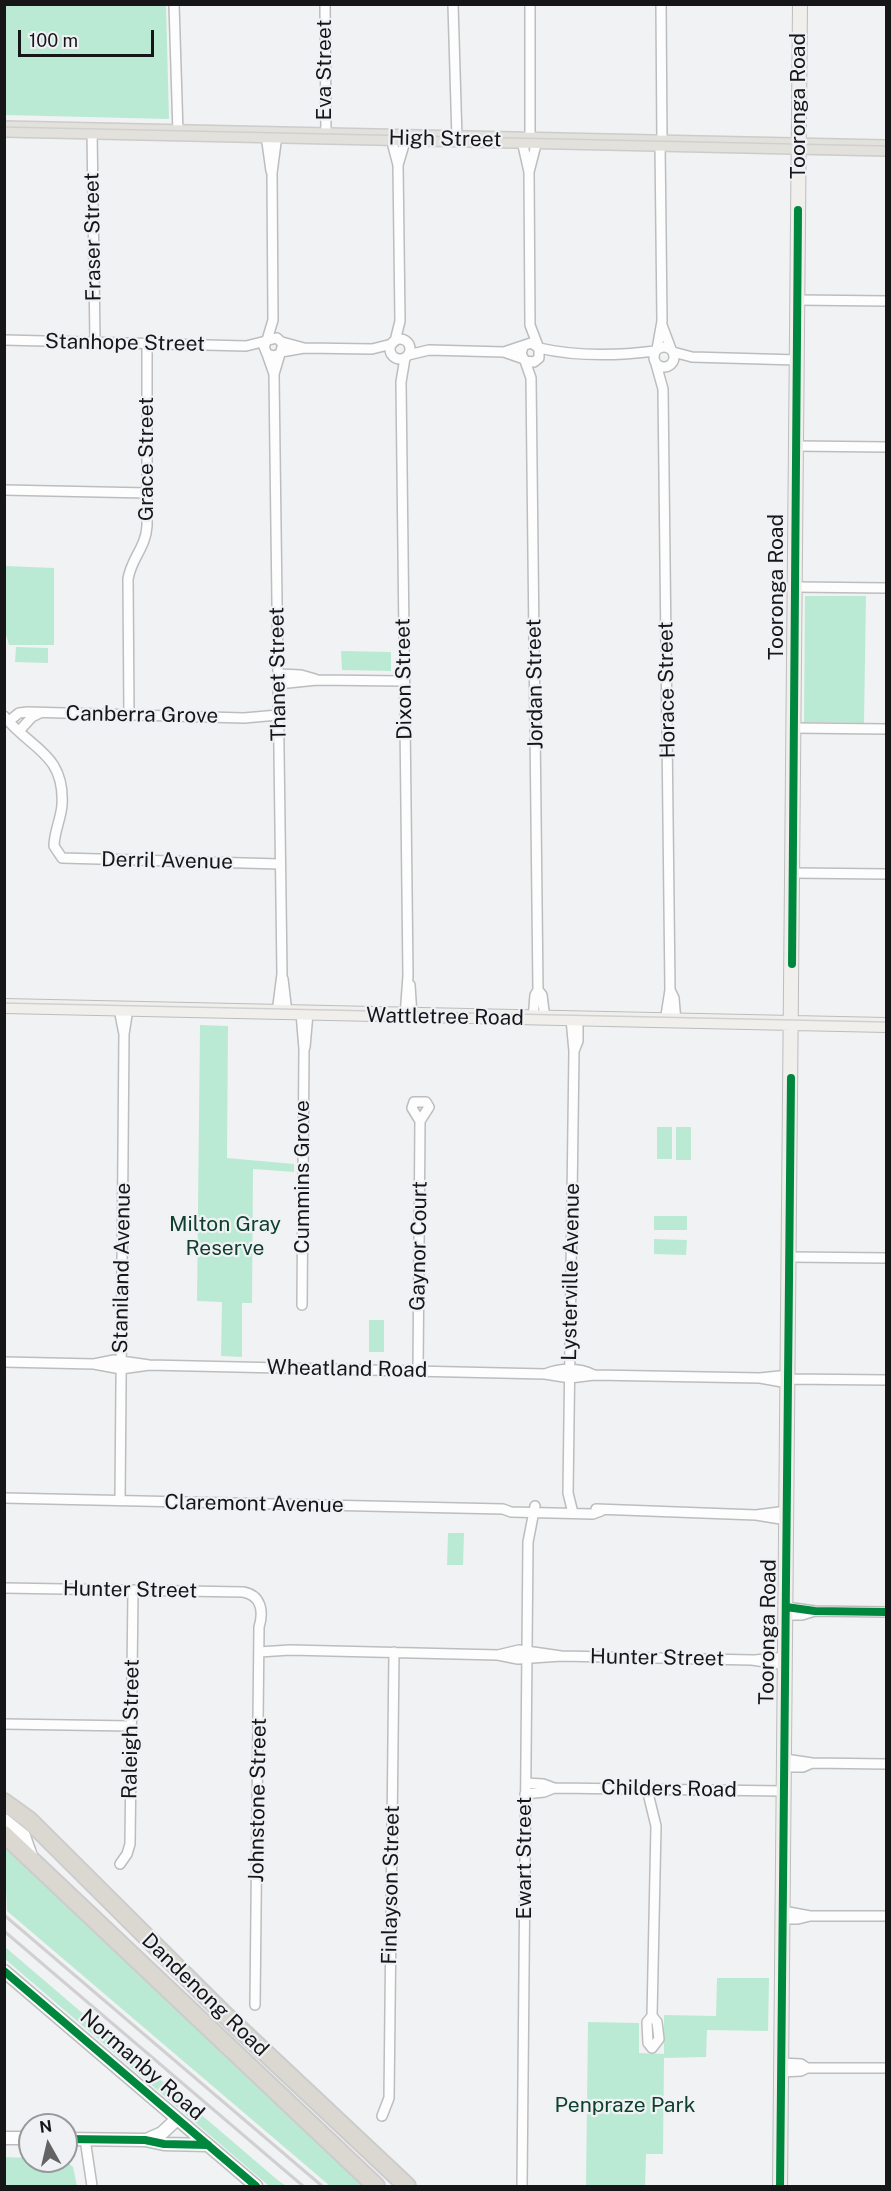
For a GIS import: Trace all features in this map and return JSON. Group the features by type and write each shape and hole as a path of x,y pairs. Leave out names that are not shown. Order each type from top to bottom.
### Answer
{"highway":[{"name":"Dandenong Road","path":"4,1802 29,1820 224,2014 407,2187"},
{"name":"Dandenong Road","path":"4,1834 376,2187"}],"main road":[{"name":"Tooronga Road","path":"780,2187 800,4"},
{"name":"High Street","path":"4,129 886,148"},
{"name":"Wattletree Road","path":"4,1006 886,1025"}],"street":[{"path":"174,4 178,133"},
{"name":"Eva Street","path":"325,4 326,136"},
{"path":"453,4 457,140"},
{"path":"530,4 530,325 538,347 537,360"},
{"path":"661,4 662,325 672,350 671,364"},
{"name":"Fraser Street","path":"92,131 94,342"},
{"path":"272,135 273,320 267,341 267,353 274,356 304,348 372,349 400,357 429,351 504,352 531,343 556,354"},
{"path":"398,165 399,138"},
{"path":"399,138 400,321 407,343 400,357"},
{"path":"529,172 530,141"},
{"path":"797,300 886,301"},
{"path":"273,320 281,341 281,353"},
{"path":"400,321 393,343 400,357"},
{"path":"524,360 521,354 530,325"},
{"path":"655,363 658,333 662,325"},
{"path":"267,341 274,337 304,348"},
{"name":"Stanhope Street","path":"4,340 246,346 267,341"},
{"name":"Grace Street","path":"129,715 128,579 129,571 147,534 147,343"},
{"path":"372,349 393,343 407,343 429,351"},
{"name":"Stanhope Street","path":"246,346 267,353"},
{"path":"504,352 524,360 537,360 556,354 635,356 664,346 692,357 797,360"},
{"name":"Thanet Street","path":"267,353 274,374 282,974 293,1013"},
{"name":"Thanet Street","path":"274,374 281,353"},
{"path":"635,356 663,367 692,357"},
{"name":"Dixon Street","path":"400,357 409,1016"},
{"name":"Jordan Street","path":"524,360 531,378 538,990 542,995 539,1019"},
{"name":"Jordan Street","path":"531,378 536,370 537,360"},
{"name":"Horace Street","path":"655,363 663,389 670,990 674,998 670,1022"},
{"name":"Horace Street","path":"663,389 671,364"},
{"path":"796,446 886,447"},
{"path":"4,490 147,493"},
{"path":"795,587 886,588"},
{"path":"278,679 404,681"},
{"name":"Canberra Grove","path":"7,719 24,712 278,719"},
{"name":"Canberra Grove","path":"19,731 32,717 40,713"},
{"path":"7,719 19,731"},
{"path":"794,728 886,729"},
{"name":"Derril Avenue","path":"19,731 46,753 57,773 62,803 54,841 56,852 65,859 280,864"},
{"path":"793,873 886,874"},
{"name":"Staniland Avenue","path":"120,1501 123,1009"},
{"name":"Cummins Grove","path":"293,1013 304,1049 302,1305"},
{"name":"Lysterville Avenue","path":"573,1510 568,1493 575,1019"},
{"name":"Gaynor Court","path":"418,1371 420,1121"},
{"path":"790,1257 886,1258"},
{"name":"Wheatland Road","path":"4,1362 886,1380"},
{"name":"Lysterville Avenue","path":"562,1510 568,1493"},
{"name":"Claremont Avenue","path":"4,1498 787,1515"},
{"name":"Ewart Street","path":"522,2187 529,1530 524,1509"},
{"name":"Ewart Street","path":"529,1530 535,1509"},
{"name":"Hunter Street","path":"4,1588 243,1592 255,1596"},
{"name":"Raleigh Street","path":"120,1864 130,1844 133,1590"},
{"name":"Johnstone Street","path":"255,1596 262,1611 259,1649 255,2005"},
{"path":"786,1611 802,1615 815,1611 886,1612"},
{"name":"Hunter Street","path":"259,1649 786,1661"},
{"name":"Finlayson Street","path":"382,2116 389,2098 394,1652"},
{"path":"4,1724 131,1726"},
{"path":"785,1763 803,1767 812,1763 886,1764"},
{"name":"Childers Road","path":"526,1783 543,1784 554,1788 784,1791"},
{"name":"Childers Road","path":"525,1794 544,1792 554,1788"},
{"path":"647,1789 656,1826 652,2016"},
{"path":"652,1807 658,1789"},
{"path":"4,1820 24,1836 32,1859"},
{"path":"783,1915 798,1919 810,1916 886,1916"},
{"name":"Normanby Road","path":"4,1971 256,2187"},
{"path":"781,2068 801,2071 807,2068 886,2068"},
{"path":"145,2140 162,2133 177,2119"},
{"path":"78,2139 145,2140 164,2144 207,2145"},
{"path":"85,2139 92,2187"}],"green space":[{"path":"5,4 166,5 169,119 5,115"},
{"path":"5,566 54,568 54,645 9,645 5,631"},
{"path":"805,596 866,596 864,723 804,722"},
{"path":"16,647 48,648 48,663 15,662"},
{"path":"341,651 391,652 391,671 342,670"},
{"name":"Milton Gray Reserve","path":"200,1025 228,1026 227,1158 294,1164 294,1172 253,1169 252,1303 242,1303 242,1357 221,1356 222,1302 197,1301"},
{"path":"657,1127 672,1127 672,1159 657,1159"},
{"path":"676,1127 691,1127 691,1160 676,1160"},
{"path":"654,1216 687,1216 687,1230 654,1230"},
{"path":"654,1239 687,1240 686,1255 654,1254"},
{"path":"369,1320 384,1320 384,1352 369,1352"},
{"path":"448,1533 464,1533 463,1565 447,1565"},
{"path":"4,1845 366,2186 330,2186 7,1911"},
{"path":"4,1946 287,2186 269,2186 5,1959"},
{"name":"Penpraze Park","path":"717,1978 769,1978 768,2031 707,2030 706,2057 664,2058 663,2154 646,2154 645,2186 586,2186 588,2022 639,2023 639,2053 664,2054 664,2015 716,2016"},
{"path":"5,2157 18,2158 18,2173 74,2173 77,2186 5,2186"}],"tram line":[{"path":"4,127 886,146"},
{"path":"4,1003 886,1022"}],"railway":[{"path":"4,1915 322,2186"},
{"path":"4,1931 303,2186"}],"cycle path":[{"path":"792,964 798,210"},
{"path":"780,2186 791,1078"},
{"path":"786,1607 815,1611 886,1612"},
{"path":"4,1971 256,2186"},
{"path":"78,2139 145,2140 164,2144 208,2145"}]}
